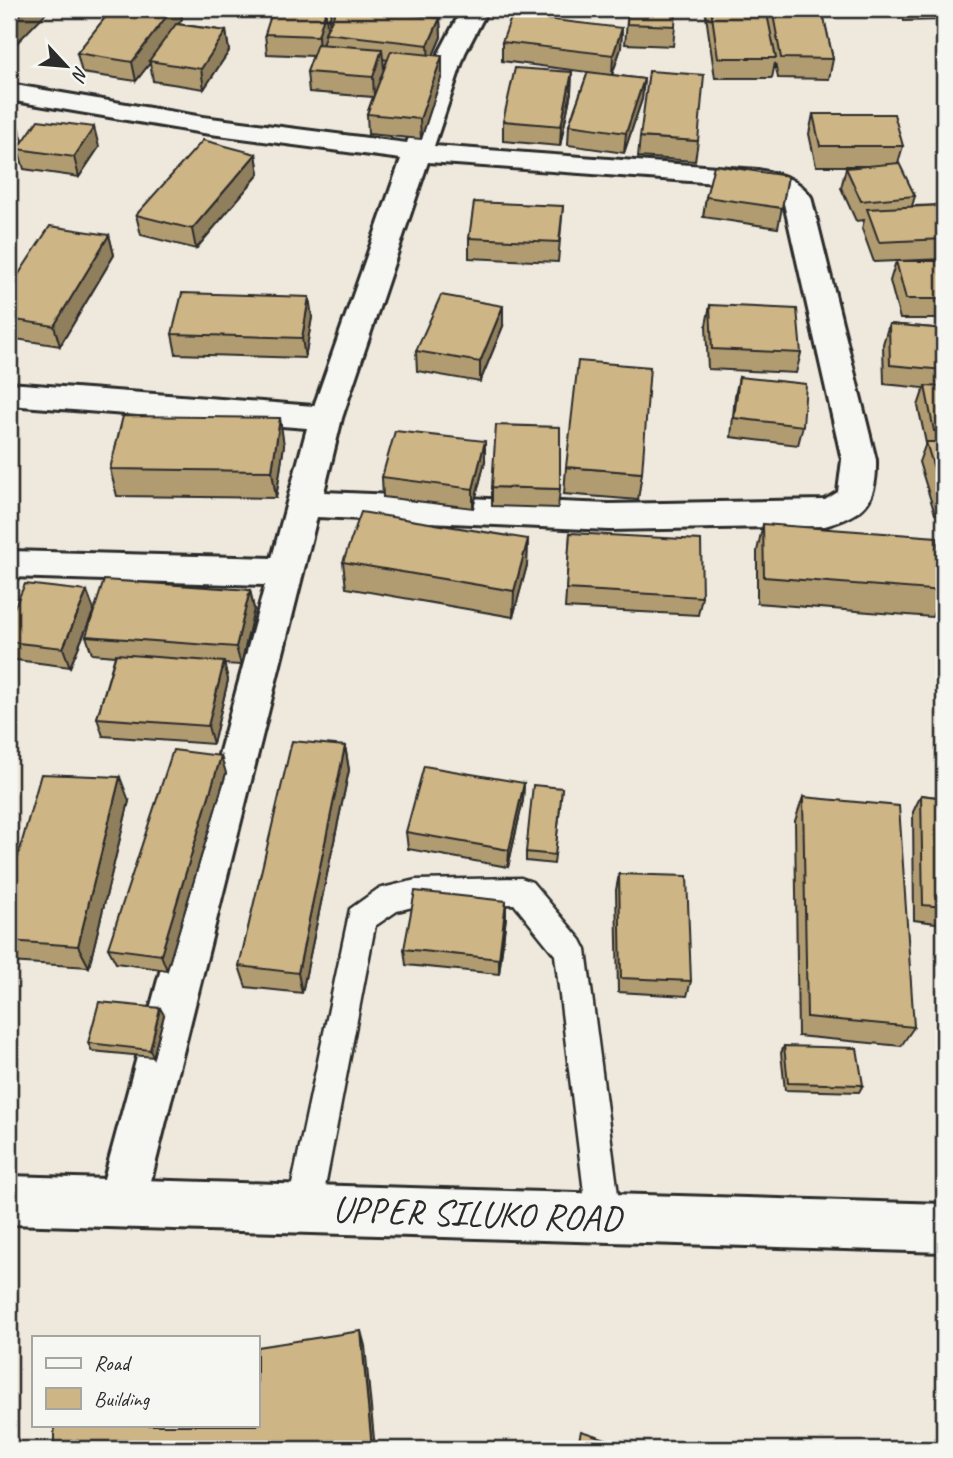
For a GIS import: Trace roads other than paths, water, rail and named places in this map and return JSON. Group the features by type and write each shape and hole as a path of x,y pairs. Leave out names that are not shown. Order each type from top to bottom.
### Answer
{"street":[{"path":"122,1201 326,418 452,53 475,9"},
{"path":"9,92 203,125 417,153 758,178 790,188 797,197 859,460 860,486 854,498 841,509 825,513 610,517 304,504"},
{"path":"9,394 326,418"},
{"path":"9,564 285,572"},
{"name":"UPPER SILUKO ROAD","path":"9,1200 122,1201 944,1228"}],"lane":[{"path":"304,1208 361,919 389,899 415,893 521,891 569,950 604,1217"}]}
